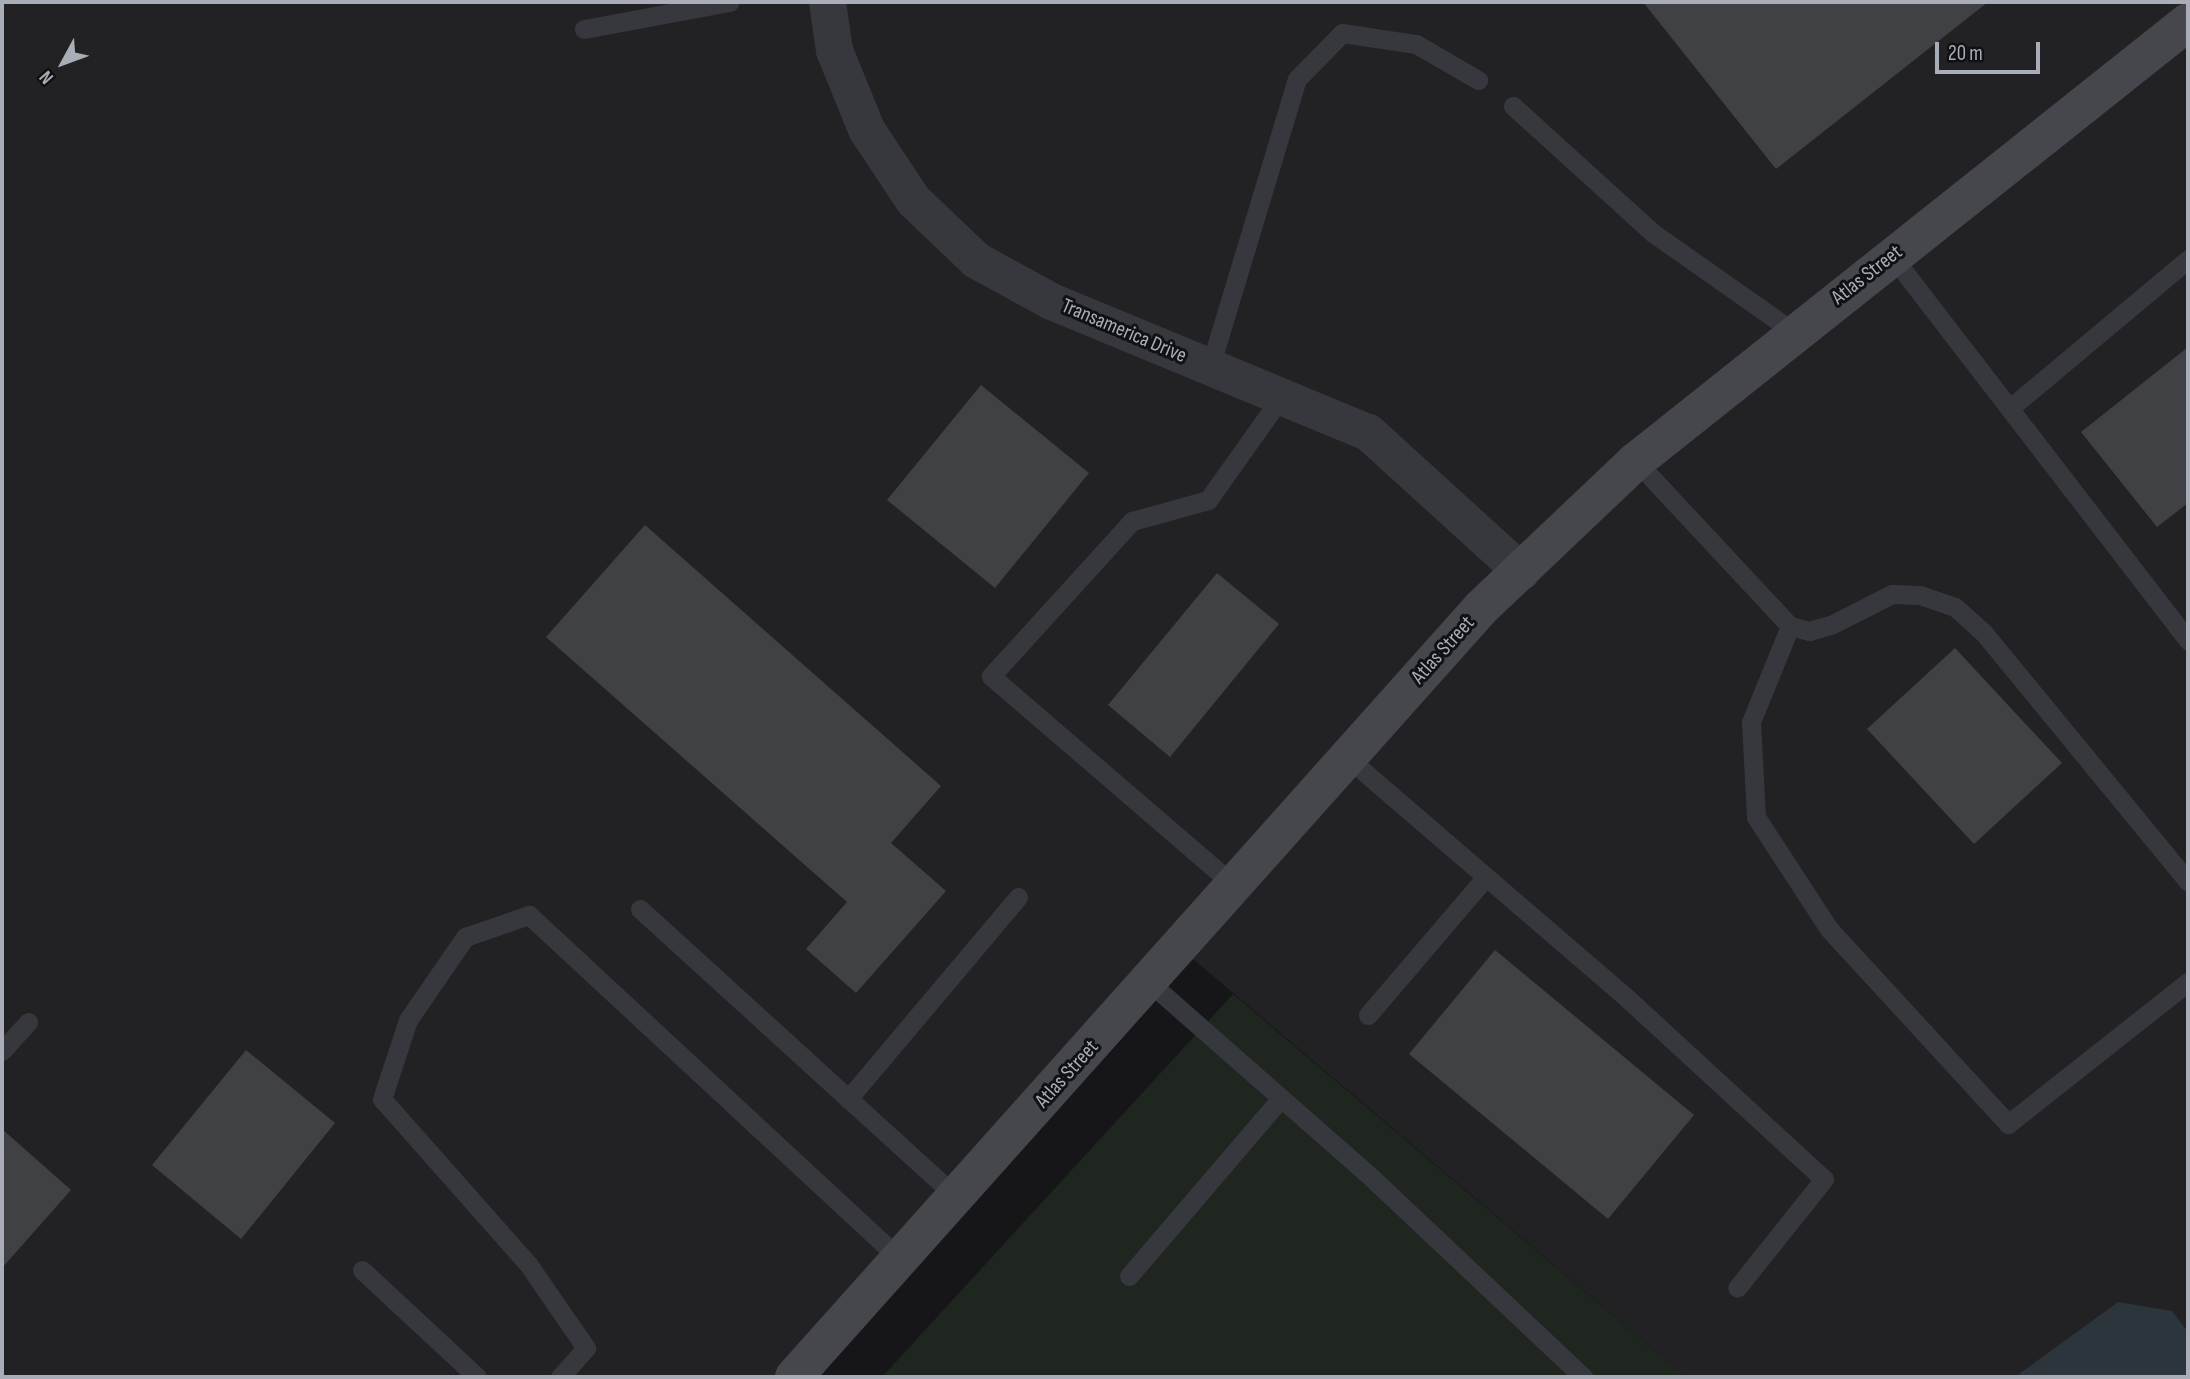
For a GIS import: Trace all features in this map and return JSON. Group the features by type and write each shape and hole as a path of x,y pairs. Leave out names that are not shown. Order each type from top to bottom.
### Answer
{"street":[{"name":"Transamerica Drive","path":"827,2 834,50 866,129 913,200 976,260 1051,301 1282,396 1384,444 1521,571"},
{"name":"Atlas Street","path":"794,1377 1481,608 1636,461 1794,332 2188,22"}],"lane":[{"path":"584,29 730,2"},
{"path":"1210,367 1297,79 1342,33 1416,44 1478,80"},
{"path":"1513,106 1653,233 1794,332"},
{"path":"1892,256 2188,641"},
{"path":"2010,408 2188,259"},
{"path":"1235,886 991,676 1132,521 1208,500 1282,396"},
{"path":"1636,461 1790,626 1809,631 1833,624 1892,594 1920,595 1955,607 1983,632 2188,882"},
{"path":"1790,626 1751,722 1756,817 1829,929 2008,1124 2188,982"},
{"path":"1348,758 1484,879 1628,999 1824,1180 1737,1288"},
{"path":"1368,1015 1484,879"},
{"path":"848,1099 1018,897"},
{"path":"640,909 957,1197"},
{"path":"560,1377 586,1348 528,1264 382,1099 408,1020 465,937 529,915 901,1259"},
{"path":"1149,982 1281,1098 1583,1377"},
{"path":"2,1051 28,1022"},
{"path":"1129,1276 1281,1098"},
{"path":"362,1270 477,1377"}],"shaded area":[{"path":"2,2 2188,2 2188,1377 1686,1377 1180,948 794,1377 2,1377"},
{"path":"1233,994 1686,1377 882,1377"},
{"path":"2118,1302 2172,1311 2188,1332 2188,1377 2015,1377"}],"building":[{"path":"1643,2 1988,2 1776,169"},
{"path":"2188,347 2188,503 2157,527 2081,432"},
{"path":"981,385 1089,473 995,588 887,500"},
{"path":"645,525 941,786 891,843 946,891 856,993 806,949 847,902 546,637"},
{"path":"1217,573 1279,624 1170,757 1108,705"},
{"path":"1955,648 2062,763 1974,844 1867,729"},
{"path":"1495,950 1694,1115 1608,1219 1409,1054"},
{"path":"246,1050 335,1123 241,1239 152,1165"},
{"path":"2,1129 71,1190 2,1268"}]}
